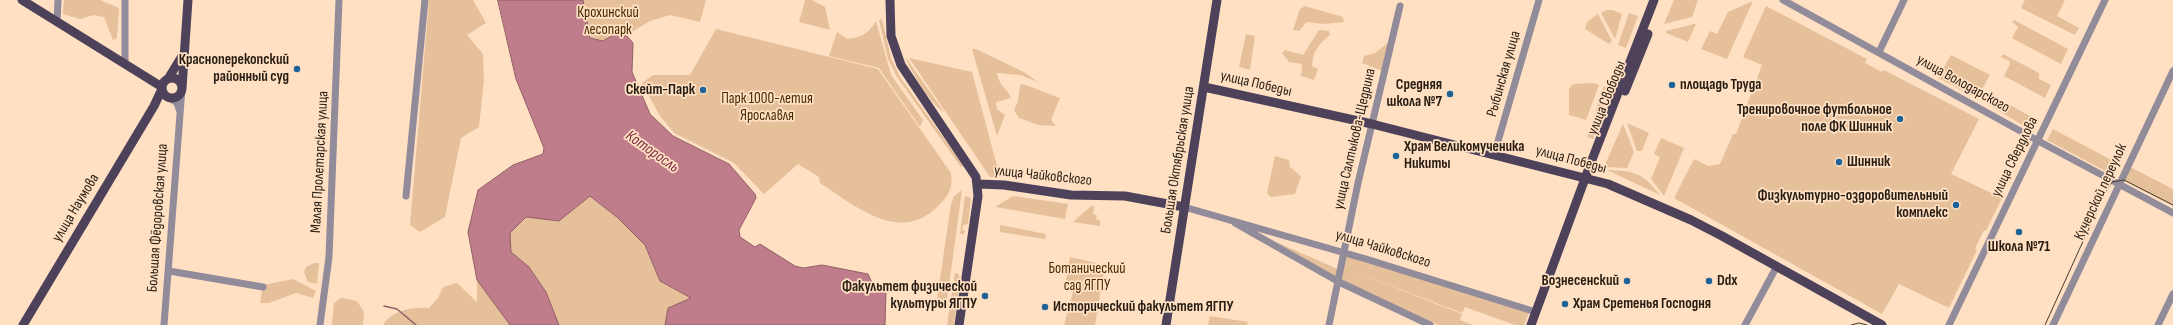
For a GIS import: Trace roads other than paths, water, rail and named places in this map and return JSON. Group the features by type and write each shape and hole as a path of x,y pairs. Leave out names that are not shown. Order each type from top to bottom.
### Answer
{"main road":[{"path":"22,0 144,76 164,83 176,79 180,82 182,88"},
{"name":"Большая Фёдоровская улица","path":"182,88 188,0"},
{"path":"890,0 890,36 901,65 976,177 978,184 978,196 960,325"},
{"name":"Большая Октябрьская улица","path":"1166,325 1217,0"},
{"name":"улица Свободы","path":"1587,177 1654,0"},
{"name":"улица Свободы","path":"1531,325 1575,206 1661,0"},
{"name":"Большая Фёдоровская улица","path":"164,83 180,61 185,47"},
{"path":"164,83 170,98"},
{"name":"улица Наумова","path":"23,325 154,106 164,83"},
{"name":"улица Победы","path":"1204,87 1372,124 1587,177 1622,190 1691,220 1882,325"},
{"name":"улица Наумова","path":"154,106 159,100 179,95 182,88"},
{"name":"улица Чайковского","path":"978,184 1004,185 1071,195 1125,196 1184,207"}],"street":[{"path":"57,22 58,0"},
{"path":"124,0 125,64"},
{"name":"Малая Пролетарская улица","path":"320,325 329,257 339,0"},
{"path":"406,196 425,0"},
{"name":"Рыбинская улица","path":"1494,155 1539,0"},
{"name":"улица Володарского","path":"1783,0 2173,213"},
{"path":"1879,52 1904,0"},
{"name":"улица Свердлова","path":"1949,325 2104,0"},
{"name":"улица Салтыкова-Щедрина","path":"1329,325 1339,282 1343,252 1400,6"},
{"name":"Кучерской переулок","path":"2053,325 2173,71"},
{"name":"Большая Фёдоровская улица","path":"164,325 182,88"},
{"path":"170,98 178,106 180,114"},
{"name":"улица Чайковского","path":"1184,207 1222,216 1343,252 1536,312"},
{"name":"улица Чайковского","path":"1222,216 1339,282 1430,325"},
{"path":"1745,325 1777,266"},
{"path":"169,271 262,287"},
{"path":"2158,325 2173,294"}],"water":[{"name":"Которосль","path":"498,0 583,0 590,38 603,41 617,33 626,35 633,43 632,72 650,114 673,136 729,164 755,194 756,198 739,230 740,237 755,247 760,244 795,266 803,268 822,265 868,274 874,287 886,292 885,325 665,325 668,308 691,298 660,281 645,245 618,218 590,196 559,221 526,217 510,233 511,252 529,267 546,292 559,325 510,325 477,280 468,232 478,190 513,165 543,154 544,148 516,79"}],"waterway":[{"path":"384,306 397,309 416,325"}],"tram line":[{"path":"2045,325 2105,193 2112,182 2124,180 2173,205"},
{"path":"1851,325 1859,323 1867,325"}],"place":[{"name":"Красноперекопский районный суд","path":"297,69"},
{"name":"площадь Труда","path":"1672,85"},
{"name":"Скейт-Парк","path":"703,90"},
{"name":"Средняя школа №7","path":"1450,94"},
{"name":"Тренировочное футбольное поле ФК Шинник","path":"1900,119"},
{"name":"Храм Великомученика Никиты","path":"1396,156"},
{"name":"Шинник","path":"1839,162"},
{"name":"Физкультурно-оздоровительный комплекс","path":"1956,205"},
{"name":"Школа №71","path":"2019,232"},
{"name":"Вознесенский","path":"1627,281"},
{"name":"Ddx","path":"1709,281"},
{"name":"Факультет физической культуры ЯГПУ","path":"985,296"},
{"name":"Храм Сретенья Господня","path":"1565,304"},
{"name":"Исторический факультет ЯГПУ","path":"1045,307"}],"park label":[{"name":"Крохинский лесопарк","path":"608,22"},
{"name":"Парк 1000-летия Ярославля","path":"767,108"},
{"name":"Ботанический сад ЯГПУ","path":"1087,278"}]}
